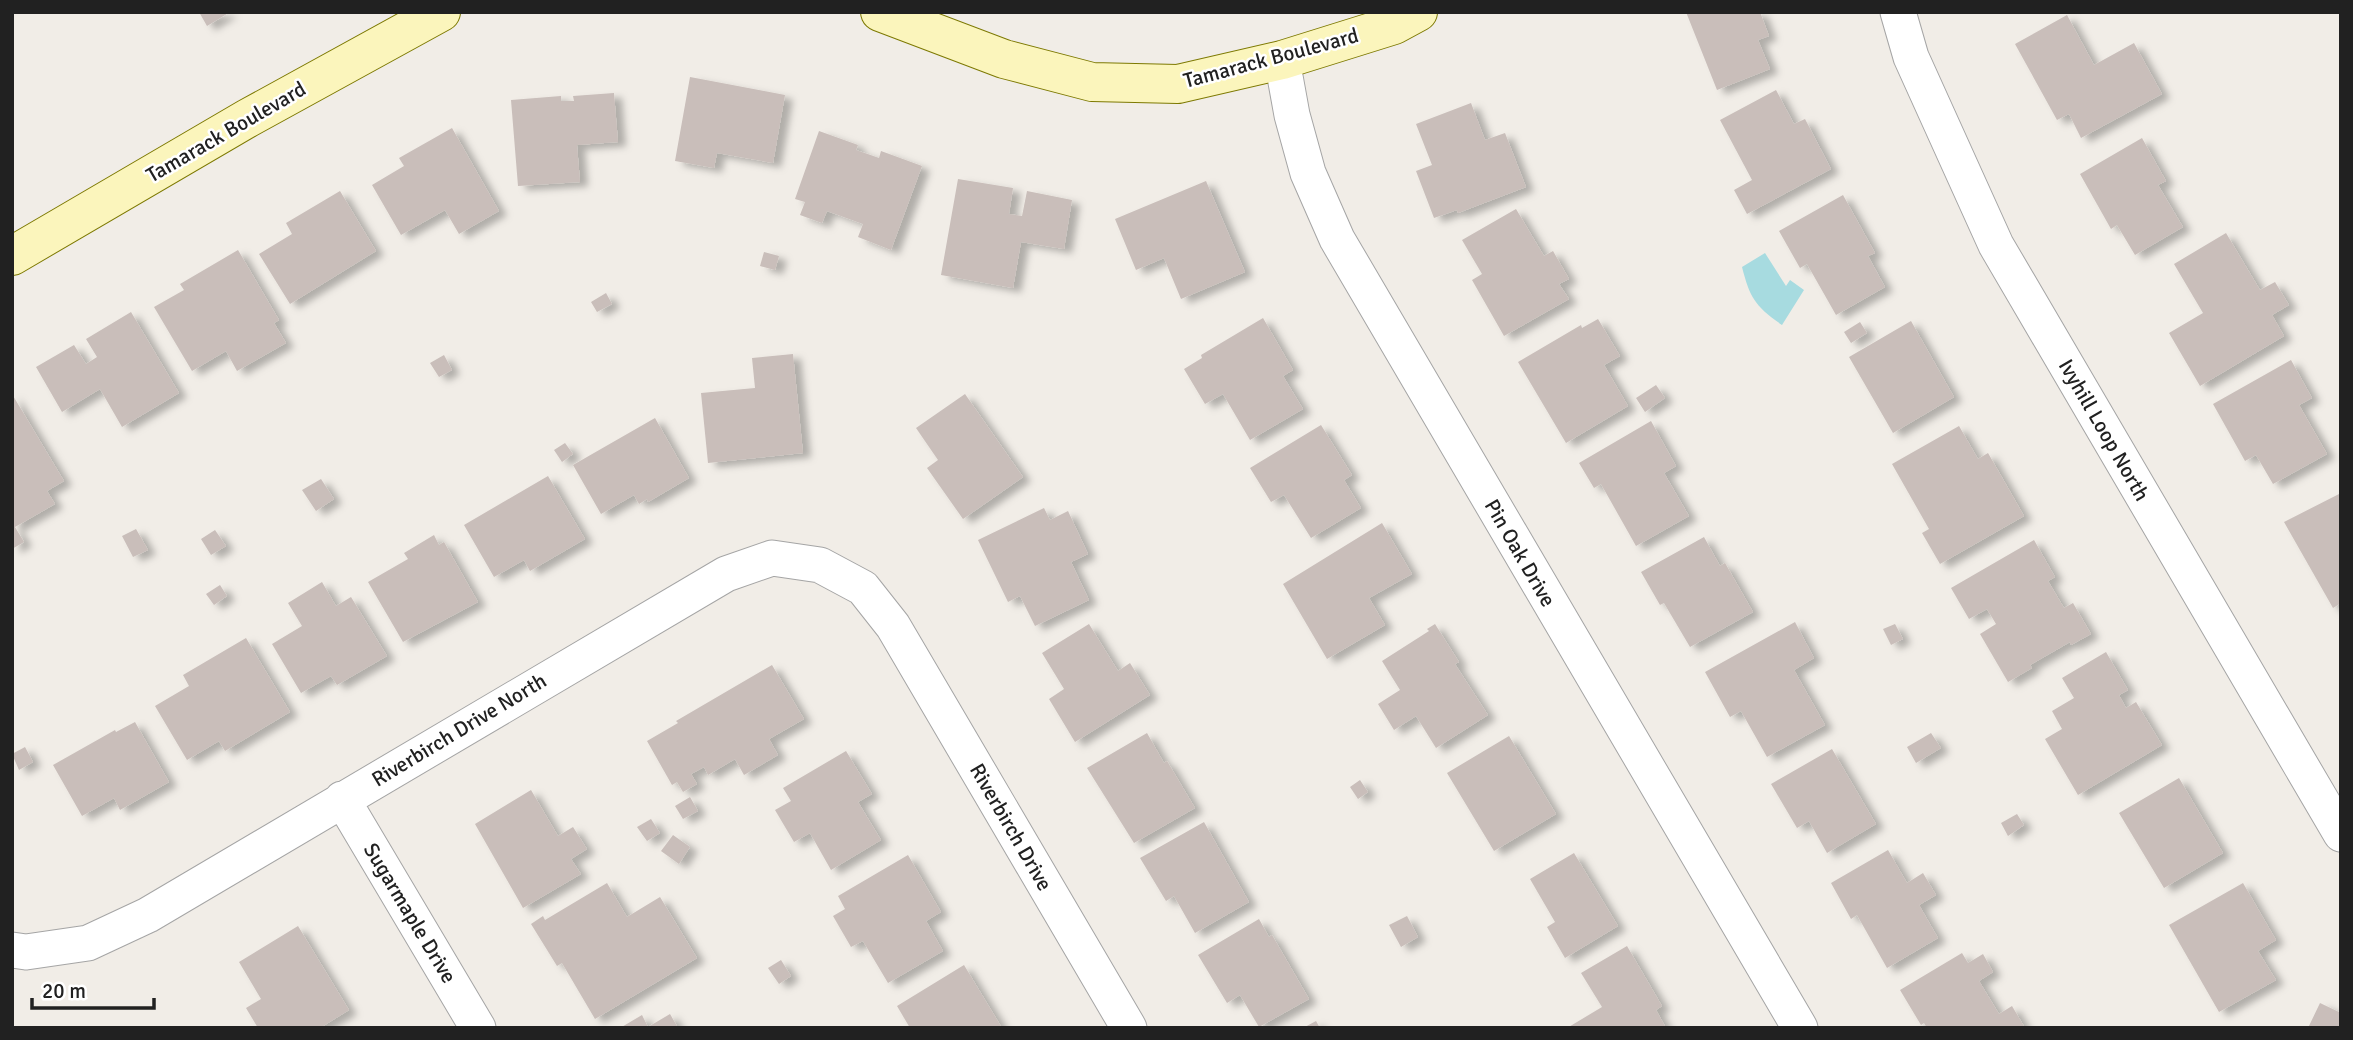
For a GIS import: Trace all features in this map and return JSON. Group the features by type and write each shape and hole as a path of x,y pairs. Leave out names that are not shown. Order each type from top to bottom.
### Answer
{"street":[{"name":"Tamarack Boulevard","path":"12,256 248,118 441,12"},
{"name":"Tamarack Boulevard","path":"900,16 1004,59 1092,82 1178,84 1282,60 1394,25 1418,12"},
{"name":"Ivyhill Loop North","path":"1898,12 1911,57 1996,245 2341,834"},
{"name":"Pin Oak Drive","path":"1282,60 1292,116 1308,173 1336,239 1800,1028"},
{"name":"Riverbirch Drive North","path":"12,950 26,952 88,943 148,915 726,574 772,558 820,565 863,589 893,626"},
{"name":"Riverbirch Drive","path":"893,626 1129,1028"},
{"name":"Sugarmaple Drive","path":"342,799 478,1028"}],"water":[{"path":"1765,253 1786,286 1790,280 1804,290 1782,325 1755,300 1742,267"}],"building":[{"path":"199,12 230,12 207,26"},
{"path":"1686,12 1760,12 1769,36 1758,40 1770,69 1717,90"},
{"path":"2067,15 2094,65 2134,43 2162,94 2081,138 2069,114 2057,120 2015,44"},
{"path":"690,77 785,95 773,163 717,153 714,168 675,161"},
{"path":"1776,90 1794,124 1805,119 1831,169 1747,214 1734,190 1752,180 1720,120"},
{"path":"614,93 618,142 577,145 580,182 518,186 511,100 561,96 561,101 574,101 573,96"},
{"path":"1471,103 1485,140 1505,133 1526,187 1458,213 1457,210 1434,218 1416,171 1432,165 1416,124"},
{"path":"452,128 499,211 459,234 445,210 401,235 372,185 404,166 399,158"},
{"path":"819,131 858,145 856,150 879,158 881,151 922,166 891,250 858,237 863,224 827,211 822,223 800,215 805,202 795,199"},
{"path":"2142,138 2166,181 2158,185 2183,227 2135,255 2117,225 2111,229 2080,174"},
{"path":"958,179 1013,188 1009,214 1022,216 1027,191 1072,200 1064,249 1021,242 1013,288 941,275"},
{"path":"1206,181 1245,272 1181,299 1164,258 1136,270 1115,219"},
{"path":"340,191 376,251 290,304 259,254 292,234 286,223"},
{"path":"1843,195 1875,253 1868,256 1885,287 1836,315 1807,264 1800,268 1779,231"},
{"path":"1516,209 1544,256 1553,251 1569,279 1559,284 1569,299 1504,336 1472,280 1482,274 1462,240"},
{"path":"2226,233 2260,290 2275,282 2289,305 2272,315 2284,336 2200,386 2169,333 2203,313 2174,264"},
{"path":"238,250 279,320 274,323 286,343 237,371 226,351 192,371 154,307 184,290 180,284"},
{"path":"764,252 779,256 775,270 760,266"},
{"path":"606,293 612,304 597,312 591,302"},
{"path":"131,312 179,393 122,427 100,389 62,412 36,367 74,345 86,364 97,357 86,339"},
{"path":"1263,318 1293,370 1283,376 1303,409 1250,440 1223,394 1205,404 1184,369 1202,358 1201,355"},
{"path":"1598,319 1620,356 1604,365 1628,406 1566,443 1518,362 1581,325 1582,328"},
{"path":"1911,321 1954,397 1893,433 1849,357"},
{"path":"1860,322 1867,333 1851,343 1844,332"},
{"path":"793,354 803,453 708,463 701,393 755,388 752,358"},
{"path":"444,355 452,370 439,377 430,363"},
{"path":"2291,360 2312,398 2299,405 2327,454 2273,484 2256,455 2245,461 2213,404"},
{"path":"1656,385 1665,398 1645,412 1636,398"},
{"path":"12,394 64,481 47,491 55,504 15,527 24,542 12,549"},
{"path":"965,394 1023,477 963,519 927,468 938,460 916,428"},
{"path":"655,418 689,478 648,502 647,499 639,504 634,495 601,514 573,465"},
{"path":"1651,421 1676,466 1664,473 1689,516 1636,546 1601,484 1594,488 1579,463"},
{"path":"1321,425 1352,475 1344,480 1361,508 1311,538 1284,495 1271,502 1250,468"},
{"path":"1959,426 1978,459 1988,453 2024,516 1940,564 1922,533 1929,529 1892,464"},
{"path":"565,443 573,454 562,462 554,450"},
{"path":"548,476 585,539 530,571 524,560 494,577 464,525"},
{"path":"321,479 334,499 316,511 302,490"},
{"path":"2341,493 2341,603 2333,608 2284,522"},
{"path":"1044,508 1050,520 1068,511 1088,554 1071,562 1089,600 1035,626 1020,596 1008,602 978,540"},
{"path":"1382,523 1412,574 1369,598 1385,625 1327,659 1283,584"},
{"path":"136,529 148,550 133,557 122,536"},
{"path":"215,530 226,546 211,555 201,539"},
{"path":"434,535 439,545 444,542 478,602 403,642 368,582 408,559 404,553"},
{"path":"1704,537 1720,566 1725,563 1753,612 1690,647 1664,603 1660,605 1641,572"},
{"path":"2034,540 2055,577 2048,581 2064,608 2073,603 2091,634 2071,645 2070,642 2030,665 2032,668 2008,682 1980,634 1996,624 1987,609 1969,619 1951,588"},
{"path":"322,582 336,606 351,597 387,656 337,685 331,676 301,693 272,644 302,626 288,603"},
{"path":"220,585 227,596 214,605 206,594"},
{"path":"1795,622 1814,658 1794,670 1825,725 1767,757 1741,711 1730,717 1705,672"},
{"path":"1089,624 1118,671 1130,663 1150,695 1075,742 1049,699 1064,689 1042,653"},
{"path":"1435,624 1459,662 1455,664 1488,715 1436,748 1416,716 1394,730 1378,704 1400,690 1382,661 1429,631 1427,629"},
{"path":"1895,624 1903,639 1891,645 1883,629"},
{"path":"246,638 290,712 225,751 219,741 187,760 155,706 189,686 183,675"},
{"path":"2106,652 2128,690 2119,695 2126,708 2136,702 2162,745 2078,795 2045,739 2062,729 2052,711 2074,698 2062,678"},
{"path":"772,665 804,719 769,739 778,755 744,775 735,759 708,775 704,767 691,774 697,784 683,792 677,782 672,785 647,741"},
{"path":"135,722 169,782 120,810 114,798 82,816 53,765 115,730 116,732"},
{"path":"1147,733 1195,808 1134,843 1087,768"},
{"path":"1931,733 1941,748 1916,763 1907,747"},
{"path":"1509,736 1556,814 1494,851 1447,773"},
{"path":"25,747 33,762 19,770 12,754"},
{"path":"1832,749 1876,824 1827,853 1809,821 1797,828 1771,784"},
{"path":"846,751 872,794 858,802 881,840 831,870 810,833 794,842 775,810 791,801 783,788"},
{"path":"2179,778 2223,853 2164,888 2119,813"},
{"path":"1360,780 1368,792 1358,799 1350,787"},
{"path":"531,790 558,836 573,827 587,849 571,859 581,874 523,908 475,824"},
{"path":"690,797 698,811 683,819 675,806"},
{"path":"2017,814 2024,825 2008,836 2001,823"},
{"path":"651,819 660,833 647,841 637,827"},
{"path":"1204,822 1249,902 1195,933 1174,896 1166,901 1140,858"},
{"path":"673,835 690,847 679,864 661,851"},
{"path":"1888,850 1907,883 1923,873 1936,895 1919,905 1938,938 1887,968 1857,915 1851,919 1831,883"},
{"path":"1574,853 1618,926 1565,958 1547,927 1555,922 1530,879"},
{"path":"908,855 941,912 926,921 943,951 888,983 863,941 851,947 833,916 845,909 838,896"},
{"path":"607,883 627,917 660,897 697,958 595,1019 562,963 557,966 531,924 543,916 545,920"},
{"path":"2243,883 2276,940 2258,951 2276,980 2219,1012 2169,925"},
{"path":"1407,916 1418,937 1401,947 1389,925"},
{"path":"1259,919 1269,937 1272,935 1309,999 1259,1027 1240,995 1227,1003 1198,955"},
{"path":"298,926 349,1010 320,1028 258,1028 246,1008 261,999 239,962"},
{"path":"1627,946 1662,1006 1656,1010 1666,1028 1567,1028 1602,1007 1581,973"},
{"path":"1962,953 1968,963 1983,954 1993,972 1979,981 1999,1014 2012,1006 2025,1028 1927,1028 1924,1023 1921,1025 1900,990"},
{"path":"781,960 791,976 779,984 768,968"},
{"path":"964,965 1002,1028 910,1028 897,1006"},
{"path":"2320,1003 2341,1013 2341,1028 2308,1028"},
{"path":"670,1014 678,1028 620,1028 642,1015 648,1027"},
{"path":"1316,1021 1320,1028 1303,1028"}]}
